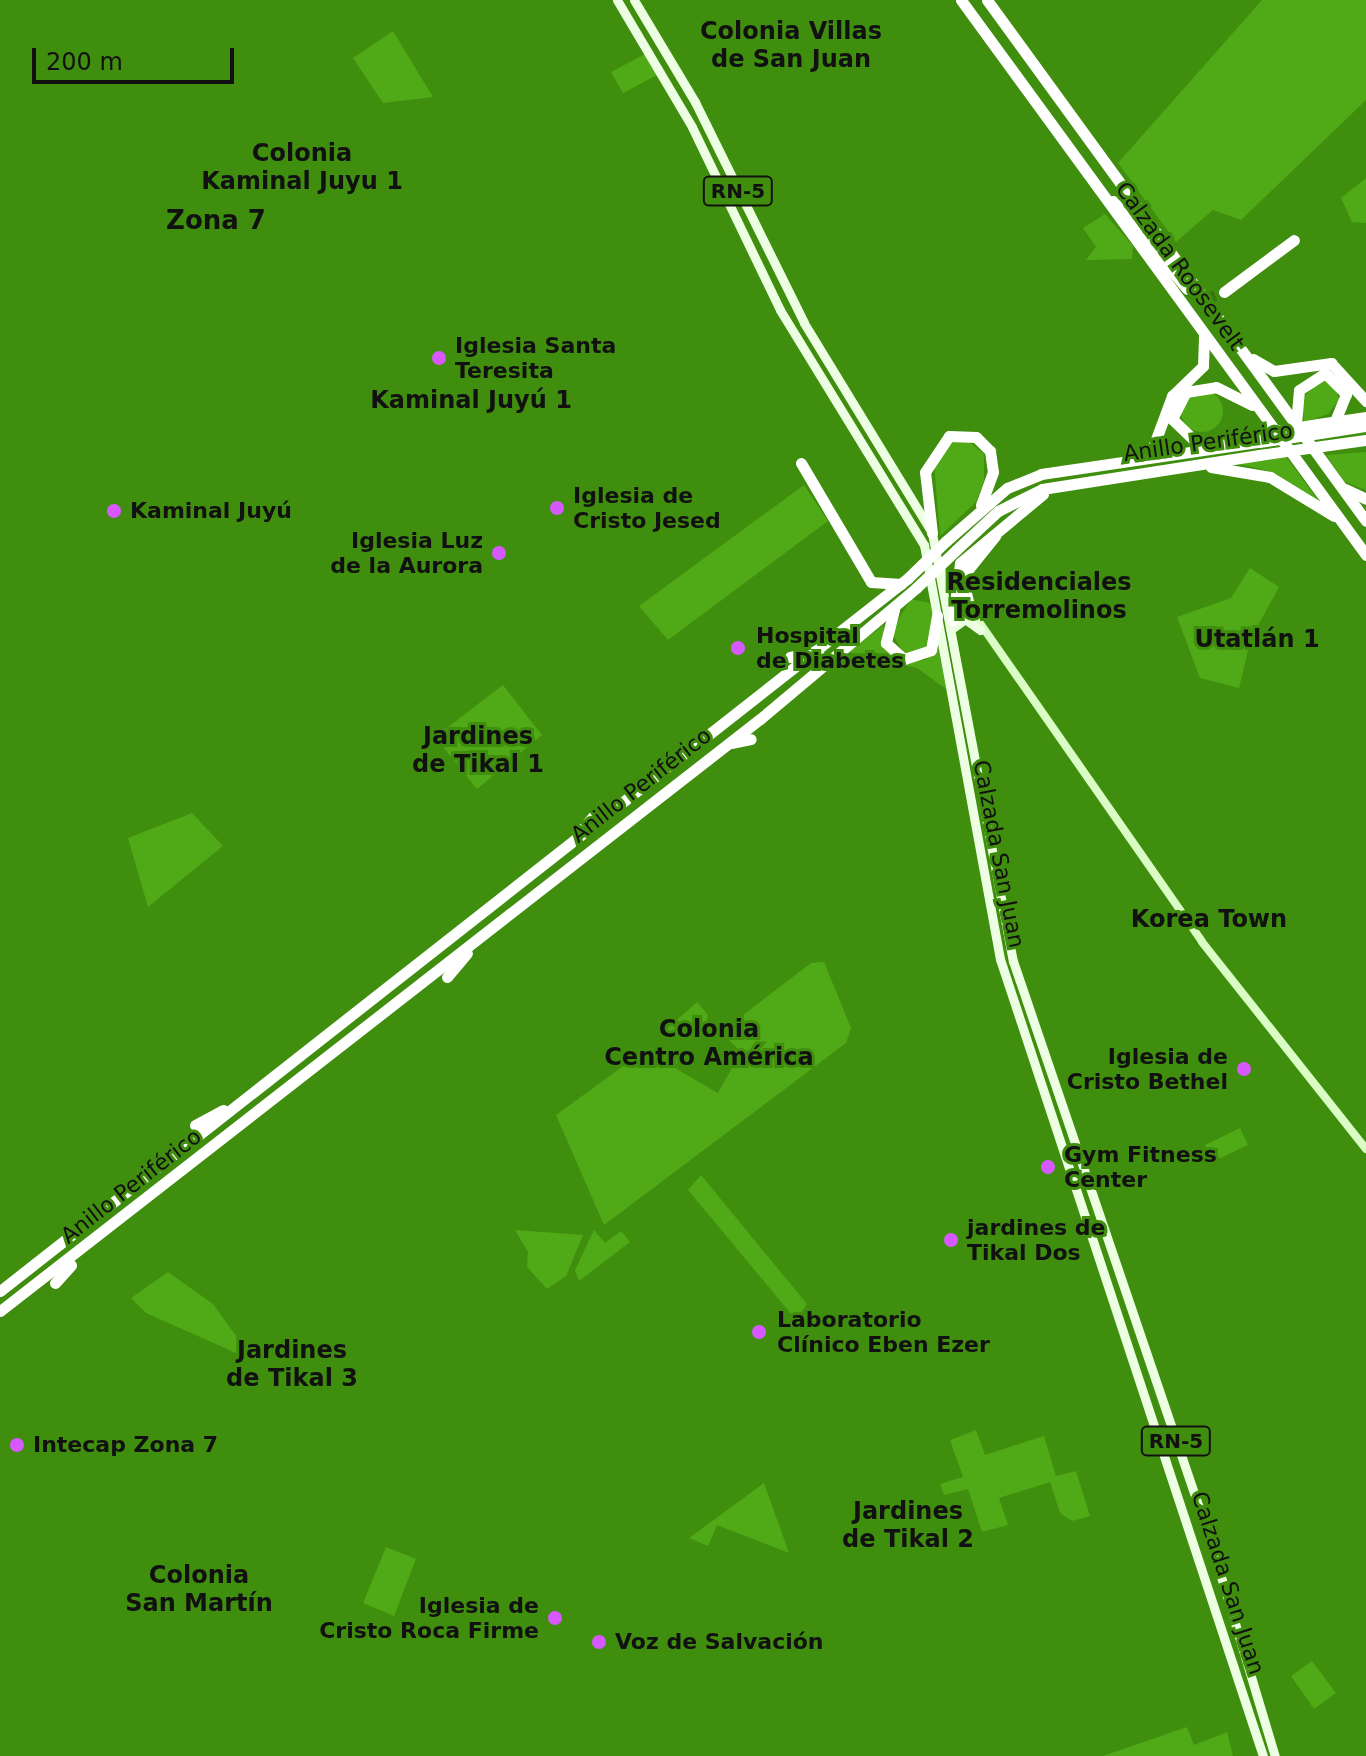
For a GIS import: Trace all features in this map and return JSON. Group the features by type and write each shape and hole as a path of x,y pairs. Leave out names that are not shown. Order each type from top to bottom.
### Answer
{"highway":[{"name":"Calzada Roosevelt","path":"961,0 1366,555"},
{"name":"Calzada Roosevelt","path":"987,0 1366,521"},
{"path":"1103,194 1126,211 1187,289"},
{"path":"1224,292 1294,240"},
{"path":"1152,450 1172,396 1203,366 1204,333"},
{"path":"1240,347 1274,371 1331,363 1366,401"},
{"path":"1296,424 1297,394 1320,374 1345,390 1335,421 1320,434"},
{"path":"1197,443 1177,430 1172,416 1180,397 1195,388 1236,394 1269,422"},
{"path":"1335,421 1366,417"},
{"name":"Anillo Periférico","path":"0,1291 822,651 977,512 1041,474 1258,438 1320,434 1366,426"},
{"name":"Anillo Periférico","path":"0,1311 82,1252 826,665 1015,499 1058,485 1259,455 1320,434 1363,441"},
{"path":"932,533 925,472 949,436 976,437 993,458 977,512"},
{"path":"1126,460 1152,450 1258,438"},
{"path":"801,463 869,579 900,582"},
{"path":"1195,464 1270,477 1341,521"},
{"path":"953,624 952,585 967,554 1000,524 1058,485"},
{"path":"1341,487 1366,499"},
{"path":"970,609 961,580 1000,524"},
{"path":"897,604 886,638 904,659 931,650 937,616"},
{"path":"790,657 822,651"},
{"path":"726,744 751,739"},
{"path":"562,852 602,806"},
{"path":"447,977 483,935"},
{"path":"195,1125 249,1097"},
{"path":"55,1283 82,1252"}],"main road":[{"name":"Calzada San Juan","path":"617,0 692,127 780,310 924,545 1000,959 1225,1623 1263,1756"},
{"name":"Calzada San Juan","path":"634,0 695,102 804,323 932,533 944,573 1013,961 1210,1540 1275,1756"},
{"path":"944,573 970,609 980,630 1209,952 1366,1149"},
{"path":"953,624 965,619 980,630"}],"green space":[{"path":"1262,0 1366,0 1366,100 1241,220 1213,210 1176,242 1118,163"},
{"path":"393,31 433,97 383,103 353,58"},
{"path":"647,53 659,74 623,93 611,72"},
{"path":"1366,178 1366,223 1352,222 1341,198"},
{"path":"1105,214 1133,246 1132,259 1086,260 1096,247 1083,228"},
{"path":"1322,379 1335,386 1339,400 1328,414 1304,422 1302,398"},
{"path":"1202,390 1217,396 1223,411 1217,426 1202,432 1187,426 1181,411 1187,396"},
{"path":"968,441 984,454 984,481 976,502 940,536 934,464 952,442"},
{"path":"1366,452 1366,490 1345,482 1326,455"},
{"path":"1286,457 1319,501 1268,471 1239,464"},
{"path":"804,485 828,521 668,640 639,606"},
{"path":"1250,568 1279,587 1251,638 1239,688 1200,678 1177,617 1231,598"},
{"path":"911,599 930,603 933,615 927,647 905,655 891,632"},
{"path":"884,625 882,645 901,661 926,660 938,646 946,689 917,668 848,652"},
{"path":"503,685 542,735 477,789 435,737"},
{"path":"192,813 223,846 148,907 128,838"},
{"path":"824,962 851,1028 846,1043 604,1225 556,1115 648,1048 681,1052 675,1068 718,1093 741,1052 721,1032 811,963"},
{"path":"697,1002 708,1015 705,1029 688,1040 660,1035"},
{"path":"1240,1128 1248,1145 1214,1161 1205,1145"},
{"path":"701,1175 807,1304 796,1320 688,1190"},
{"path":"515,1230 583,1235 566,1276 547,1289 527,1267 528,1252"},
{"path":"594,1230 605,1243 621,1231 630,1242 579,1281 575,1270"},
{"path":"168,1272 213,1304 254,1361 146,1313 131,1298"},
{"path":"976,1430 985,1455 1044,1436 1056,1476 1076,1471 1090,1516 1072,1521 1060,1513 1050,1482 999,1498 1008,1525 982,1532 968,1489 944,1495 940,1484 963,1477 950,1440"},
{"path":"764,1483 789,1553 717,1525 708,1546 689,1538"},
{"path":"386,1547 416,1559 394,1616 363,1603"},
{"path":"1312,1661 1336,1693 1314,1709 1291,1676"},
{"path":"1187,1727 1194,1745 1227,1732 1233,1756 1103,1756"}],"tunnel":[{"path":"1187,289 1205,299 1224,292"}],"place":[{"name":"Iglesia Santa Teresita","path":"439,358"},
{"name":"Iglesia de Cristo Jesed","path":"557,508"},
{"name":"Kaminal Juyú","path":"114,511"},
{"name":"Iglesia Luz de la Aurora","path":"499,553"},
{"name":"Hospital de Diabetes","path":"738,648"},
{"name":"Iglesia de Cristo Bethel","path":"1244,1069"},
{"name":"Gym Fitness Center","path":"1048,1167"},
{"name":"jardines de Tikal Dos","path":"951,1240"},
{"name":"Laboratorio Clínico Eben Ezer","path":"759,1332"},
{"name":"Intecap Zona 7","path":"17,1445"},
{"name":"Iglesia de Cristo Roca Firme","path":"555,1618"},
{"name":"Voz de Salvación","path":"599,1642"}],"district":[{"name":"Colonia Villas de San Juan","path":"791,46"},
{"name":"Colonia Kaminal Juyu 1","path":"302,168"},
{"name":"Zona 7","path":"216,221"},
{"name":"Kaminal Juyú 1","path":"471,401"},
{"name":"Residenciales Torremolinos","path":"1039,597"},
{"name":"Utatlán 1","path":"1257,640"},
{"name":"Jardines de Tikal 1","path":"478,751"},
{"name":"Korea Town","path":"1209,920"},
{"name":"Colonia Centro América","path":"709,1044"},
{"name":"Jardines de Tikal 3","path":"292,1365"},
{"name":"Jardines de Tikal 2","path":"908,1526"},
{"name":"Colonia San Martín","path":"199,1590"}]}
